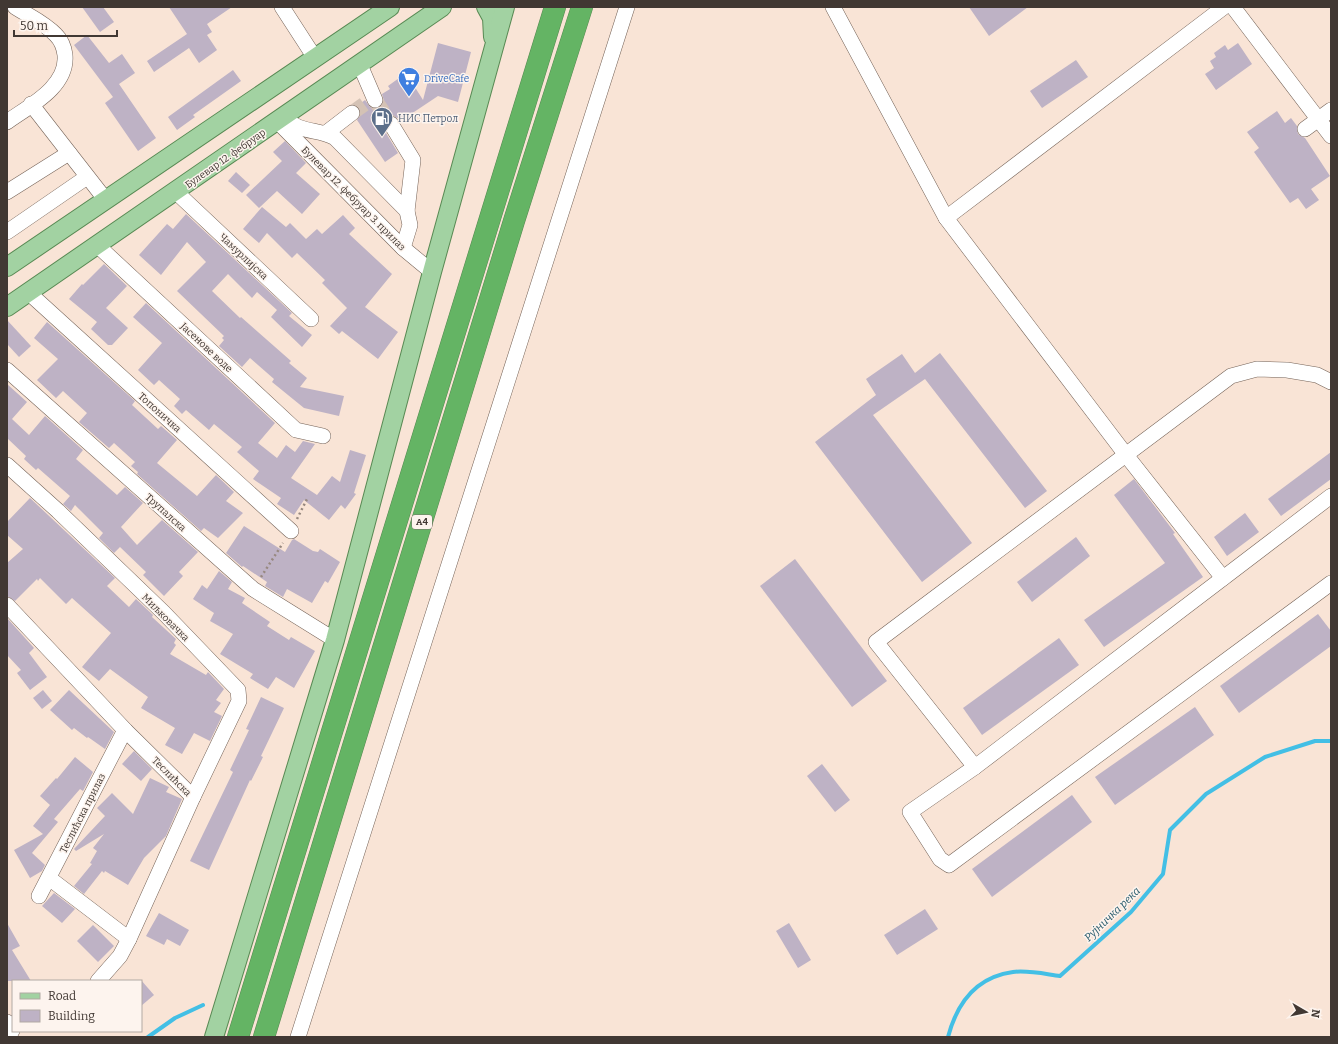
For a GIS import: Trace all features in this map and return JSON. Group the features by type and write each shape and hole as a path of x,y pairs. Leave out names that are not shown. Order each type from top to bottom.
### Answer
{"highway":[{"name":"A4","path":"238,1037 555,7"},
{"name":"A4","path":"264,1037 514,221 582,7"}],"main road":[{"path":"7,267 105,199 390,7"},
{"path":"486,7 492,22 494,52"},
{"path":"214,1037 335,640 432,272 494,52 505,7"},
{"name":"Булевар 12. фебруар","path":"7,307 443,8"}],"street":[{"path":"7,122 46,94 59,78 65,63 64,50 58,36 15,7"},
{"path":"282,7 315,58"},
{"path":"298,1037 627,7"},
{"path":"833,7 946,218 1126,455 1223,578"},
{"path":"946,218 1224,7"},
{"path":"1234,7 1331,136"},
{"path":"360,65 373,99"},
{"path":"31,104 105,199"},
{"path":"1305,129 1331,110"},
{"path":"326,133 352,113"},
{"path":"281,119 295,126 315,132 326,133 335,138 407,211"},
{"name":"Булевар 12. фебруар 3. прилаз","path":"281,119 404,248 432,272"},
{"path":"391,124 413,160 407,211 410,225 404,248"},
{"path":"7,192 69,153"},
{"path":"7,232 87,177"},
{"name":"Чамурлијска","path":"176,192 311,319"},
{"name":"Јасенове воде","path":"98,246 296,430 323,436"},
{"name":"Топоничка","path":"28,293 291,531"},
{"path":"975,767 876,642 1231,376 1257,369 1286,370 1317,375 1331,382"},
{"name":"Трупалска","path":"7,370 253,589 335,640"},
{"name":"Миљковачка","path":"7,465 58,511 164,614 238,690 239,701 193,797"},
{"path":"1331,496 975,767 910,812 940,859 948,865 1331,583"},
{"name":"Теслићска","path":"7,605 125,730 193,797 129,940 120,956 99,980"},
{"name":"Теслићска прилаз","path":"39,896 125,730"},
{"path":"49,878 129,940"}],"path":[{"path":"253,589 291,531 307,499"}],"building":[{"path":"82,7 103,7 114,22 100,32"},
{"path":"169,7 232,7 207,24 212,32 207,35 217,50 199,63 189,48 154,72 147,61 187,34"},
{"path":"969,7 1028,7 989,36"},
{"path":"87,35 109,63 122,54 135,73 119,84 156,138 138,151 105,103 113,97 74,45"},
{"path":"438,43 471,52 458,102 438,96 408,116 407,114 399,119 391,115 386,117 382,124 383,128 398,153 385,162 357,120 361,112 357,106 365,100 370,107 379,108 384,101 382,94 390,89 388,86 406,73 423,100"},
{"path":"1238,43 1252,64 1216,90 1205,74 1214,68 1210,61 1216,57 1214,53 1225,45 1228,50"},
{"path":"1076,60 1088,77 1042,108 1030,91"},
{"path":"233,70 241,81 193,115 195,117 177,130 168,117"},
{"path":"1277,111 1285,123 1291,118 1297,126 1298,134 1305,138 1330,176 1311,189 1319,200 1306,209 1298,198 1290,203 1254,152 1259,148 1247,132"},
{"path":"285,141 306,163 296,173 320,194 302,214 277,191 259,208 246,195 282,161 273,152"},
{"path":"236,172 250,185 242,193 228,181"},
{"path":"262,207 286,227 290,223 306,239 317,229 322,234 343,215 355,228 349,234 392,274 365,307 398,332 378,359 342,331 339,334 330,326 347,308 322,283 325,280 297,253 292,258 267,233 259,243 243,229"},
{"path":"186,214 292,313 289,316 312,335 302,347 271,317 277,310 257,292 252,298 228,274 212,291 240,318 241,317 291,361 289,363 307,378 300,387 344,396 339,416 304,408 272,382 274,379 250,358 242,367 219,346 224,340 222,338 224,336 177,291 206,262 187,242 161,275 139,255 167,224 173,229"},
{"path":"104,264 127,286 106,308 128,328 112,345 108,345 91,329 97,322 69,299 82,284 83,285"},
{"path":"146,303 275,423 258,443 277,458 286,445 295,452 303,441 315,444 291,478 317,495 332,476 340,482 350,450 366,455 354,493 356,494 345,509 341,505 329,520 304,500 294,515 277,504 281,498 253,479 259,471 237,452 242,447 214,424 209,430 186,410 182,414 174,406 180,399 159,380 154,385 138,370 162,343 133,317"},
{"path":"7,320 31,346 19,357 7,344"},
{"path":"47,322 135,401 132,405 158,429 161,426 177,440 157,463 197,496 216,475 234,492 226,501 243,513 218,538 204,528 201,531 137,474 138,472 131,466 135,462 114,443 109,448 79,422 87,413 63,391 56,398 37,380 58,359 34,338"},
{"path":"940,353 1047,491 1025,508 925,379 873,415 972,543 922,582 815,442 876,395 866,379 902,354 915,373"},
{"path":"7,384 27,402 12,419 29,435 45,416 83,450 76,459 117,495 125,487 143,503 121,527 137,545 162,520 198,552 179,572 183,576 164,596 143,575 146,572 120,547 114,553 99,538 103,533 75,505 71,511 63,504 70,496 38,468 36,470 24,459 26,456 7,438"},
{"path":"1331,452 1331,479 1281,516 1268,499"},
{"path":"1134,479 1175,533 1173,534 1203,577 1104,647 1084,620 1165,563 1114,495"},
{"path":"30,498 115,578 107,586 129,607 136,599 153,615 152,617 176,639 174,643 176,645 170,654 206,675 208,672 224,689 216,700 221,703 214,712 222,716 210,741 194,733 182,754 165,745 175,728 141,708 148,697 110,669 99,681 82,667 111,633 72,598 66,604 40,578 38,581 37,579 15,601 7,596 7,563 23,549 7,535 7,522"},
{"path":"1245,513 1259,532 1227,556 1214,537"},
{"path":"244,526 285,552 294,539 313,551 318,552 320,549 340,562 328,583 325,581 312,603 287,589 283,597 265,586 267,582 243,566 242,567 226,553"},
{"path":"1076,537 1090,556 1032,602 1017,582"},
{"path":"795,559 887,681 852,707 760,586"},
{"path":"219,571 232,582 228,589 245,598 242,603 270,622 267,626 289,640 291,637 315,651 294,688 276,677 268,689 250,678 253,674 220,654 233,634 210,621 214,613 193,599 202,585 207,589"},
{"path":"1318,614 1331,631 1331,646 1239,713 1220,686"},
{"path":"7,618 34,648 29,653 47,677 30,690 17,673 21,670 7,655"},
{"path":"1059,638 1079,665 982,735 963,708"},
{"path":"43,690 52,701 42,709 33,698"},
{"path":"69,690 114,732 105,749 74,728 72,730 50,710"},
{"path":"261,697 284,708 261,756 263,757 251,781 250,780 209,870 190,861 233,772 230,770 249,730 246,729"},
{"path":"1195,707 1214,735 1115,805 1095,777"},
{"path":"134,751 152,769 141,781 122,764"},
{"path":"75,757 93,772 83,791 80,789 54,819 58,822 32,853 45,865 42,871 30,878 14,850 43,834 33,826 50,805 40,796 56,778 57,779"},
{"path":"822,764 850,800 835,812 807,776"},
{"path":"150,778 169,787 166,792 182,799 166,836 144,858 128,885 105,871 104,873 102,871 84,894 74,886 92,864 90,863 97,851 93,848 104,834 76,851 74,849 105,816 97,808 112,793 133,814"},
{"path":"1072,795 1092,822 992,897 972,869"},
{"path":"54,893 75,909 62,923 42,906"},
{"path":"925,909 938,929 897,955 884,935"},
{"path":"159,913 189,930 180,946 167,939 164,945 146,936"},
{"path":"7,923 20,946 12,950 30,980 7,981"},
{"path":"789,923 811,960 798,968 776,931"},
{"path":"93,925 114,946 98,962 77,941"},
{"path":"142,981 154,995 142,1005"}],"waterway":[{"name":"Рујничка река","path":"948,1037 957,1013 963,1003 970,994 988,979 1013,972 1031,972 1060,976 1131,912 1163,874 1170,830 1206,794 1265,757 1315,741 1331,741"},
{"name":"Рујничка река","path":"148,1037 175,1018 203,1005"}],"tunnel":[{"path":"352,113 370,100"},
{"path":"375,100 391,124"}],"place":[{"name":"DriveCafe","path":"409,98"},
{"name":"НИС Петрол","path":"382,138"}]}
